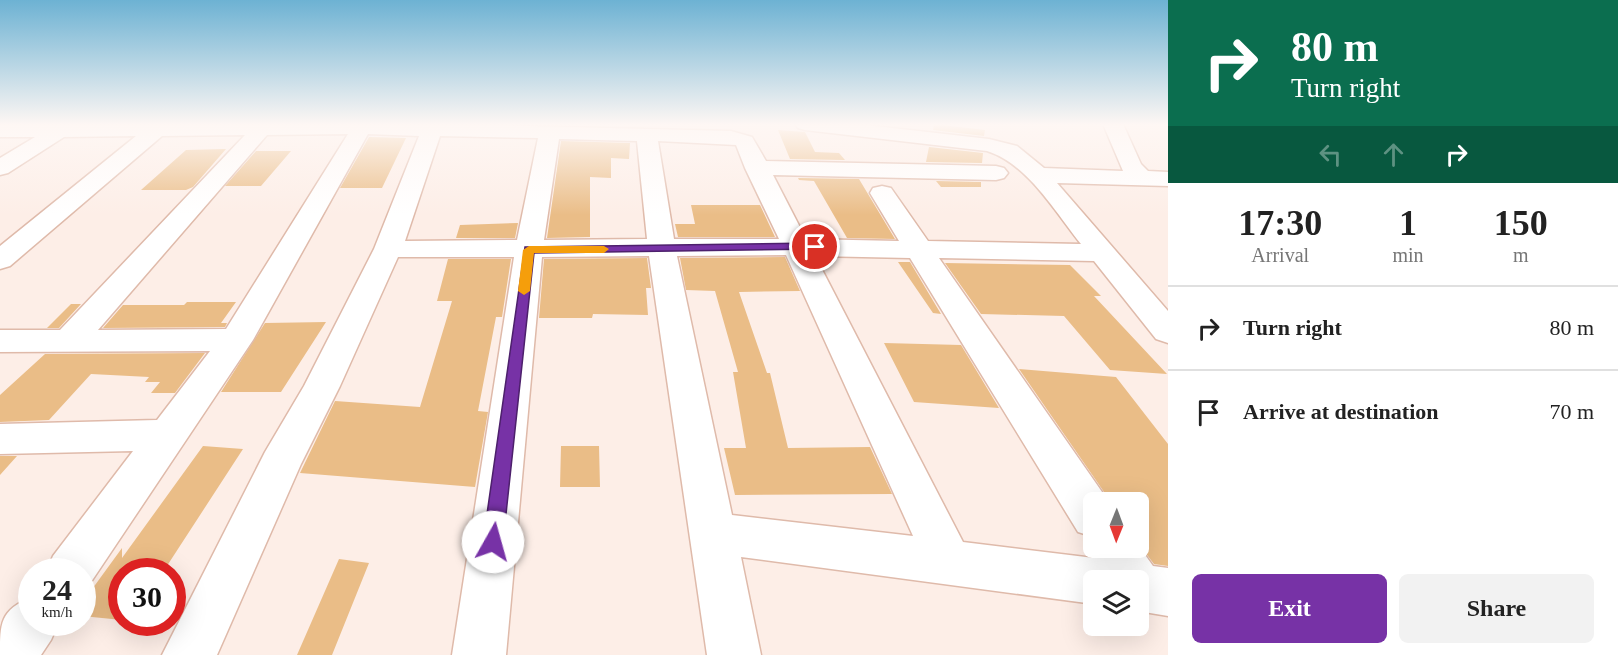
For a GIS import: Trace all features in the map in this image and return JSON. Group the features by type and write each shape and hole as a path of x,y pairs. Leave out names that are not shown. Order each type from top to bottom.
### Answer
{"street":[{"path":"0,168 21,155"},
{"path":"0,260 127,155"},
{"path":"71,339 239,155"},
{"path":"80,558 236,340 345,155"},
{"path":"189,655 280,464 322,386 388,249 423,155"},
{"path":"479,655 529,250 546,155"},
{"path":"650,155 662,249 734,655"},
{"path":"751,155 949,563"},
{"path":"1013,155 1038,175 1168,332"},
{"path":"1126,155 1131,166 1141,178"},
{"path":"756,168 996,173"},
{"path":"1038,175 1168,179"},
{"path":"882,193 1083,501"},
{"path":"388,249 794,247 1101,253"},
{"path":"4,345 71,339 236,340"},
{"path":"0,439 167,435"},
{"path":"712,533 1083,580"},
{"path":"1149,589 1168,592"},
{"path":"0,622 18,622"},
{"path":"8,655 22,636"}],"building":[{"path":"181,155 221,155 193,187 186,190 141,190"},
{"path":"253,155 288,155 261,186 225,186"},
{"path":"359,155 398,155 382,188 340,188"},
{"path":"559,155 629,155 629,159 611,158 611,178 590,177 590,237 547,238"},
{"path":"788,155 840,155 845,160 790,159"},
{"path":"927,155 983,155 982,163 926,162"},
{"path":"798,178 859,179 895,239 847,238 814,181"},
{"path":"936,181 981,182 981,187 941,187"},
{"path":"691,205 760,205 775,237 678,237 675,224 695,224"},
{"path":"518,223 515,238 456,238 460,225"},
{"path":"785,257 800,291 739,292 767,373 770,373 788,448 870,447 892,494 735,495 724,448 746,448 733,372 738,372 715,291 686,290 680,258"},
{"path":"647,258 651,288 646,288 648,315 593,314 592,318 539,318 544,259"},
{"path":"448,259 511,259 502,317 496,317 478,411 488,412 475,487 300,473 335,401 420,407 452,301 437,301"},
{"path":"898,262 910,262 941,314 933,313"},
{"path":"945,263 1070,265 1101,296 1094,296 1167,374 1110,370 1064,316 981,314"},
{"path":"187,302 236,302 221,323 227,323 225,327 103,328 123,305 184,305"},
{"path":"71,304 81,304 59,328 47,328"},
{"path":"326,322 281,392 221,392 265,323"},
{"path":"884,343 961,345 999,408 914,402"},
{"path":"205,353 175,393 151,393 160,382 145,382 149,377 91,374 49,420 0,422 0,395 45,354"},
{"path":"1019,369 1116,377 1168,444 1168,566 1154,564 1149,557 1149,492 1104,492"},
{"path":"203,446 243,449 172,558 122,558"},
{"path":"561,446 599,446 600,487 560,487"},
{"path":"0,456 17,456 0,475"},
{"path":"122,548 122,558 115,558"},
{"path":"339,559 369,563 332,655 297,655"},
{"path":"108,567 108,619 96,617 96,584"}],"slow traffic":[{"path":"524,291 529,250 604,249"}],"route":[{"path":"493,542 529,250 815,247"}]}
